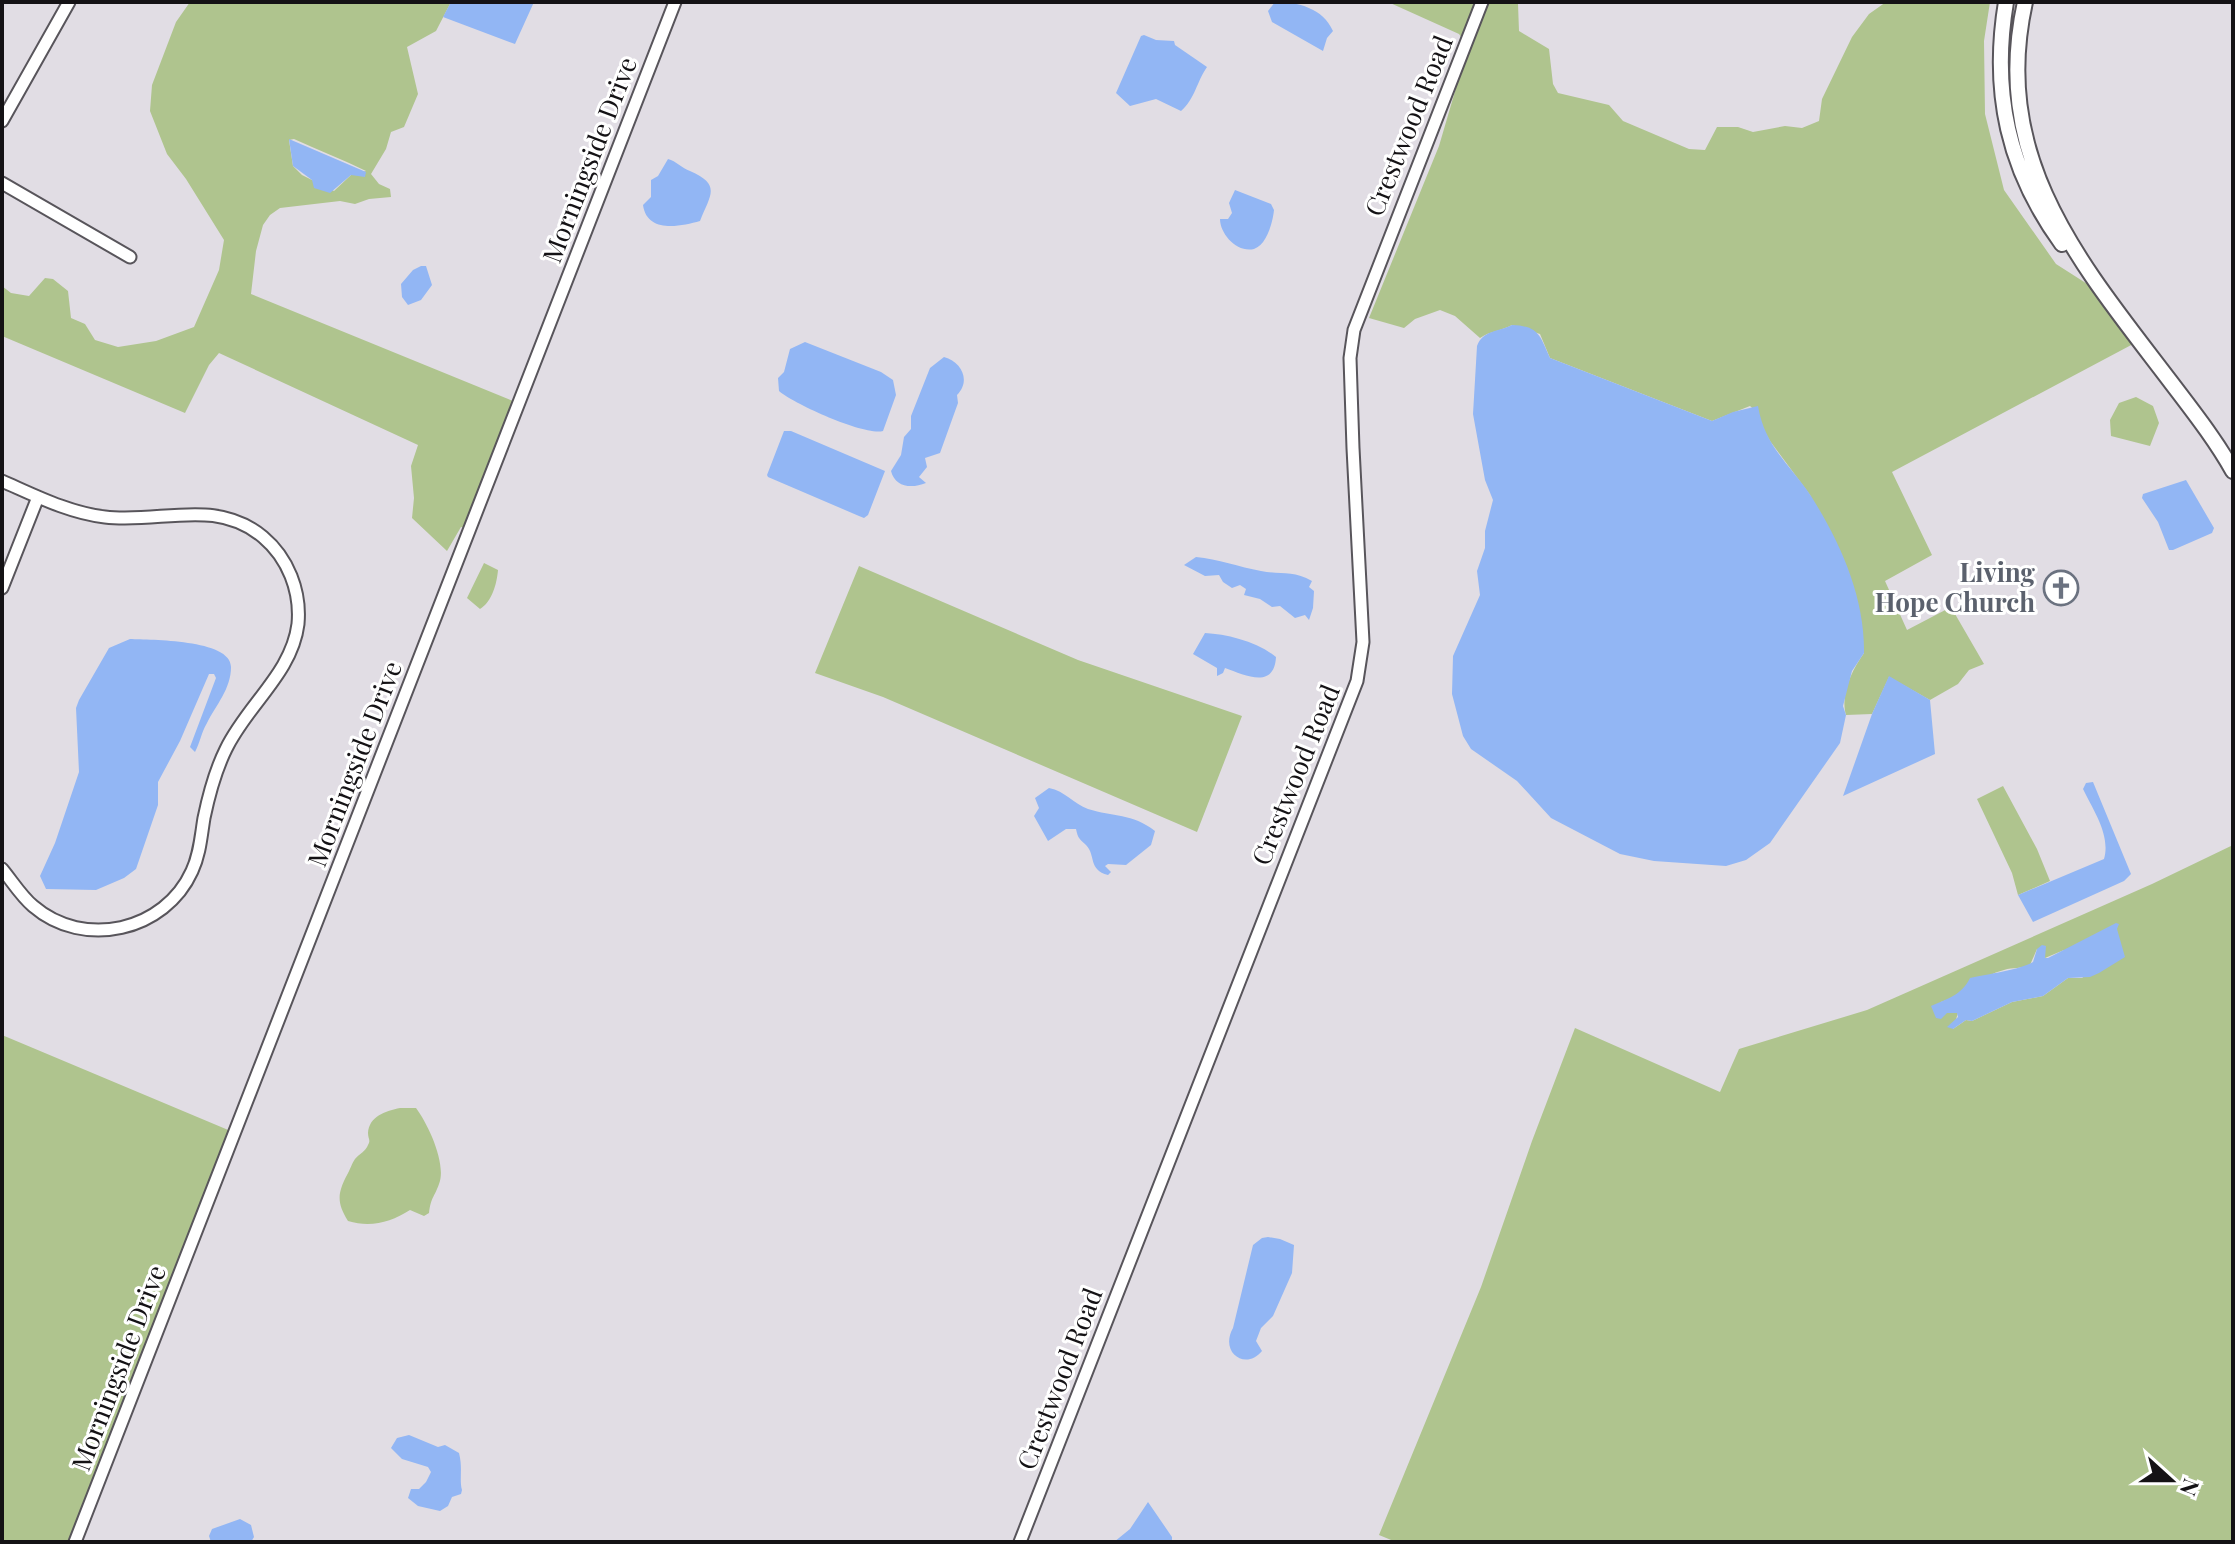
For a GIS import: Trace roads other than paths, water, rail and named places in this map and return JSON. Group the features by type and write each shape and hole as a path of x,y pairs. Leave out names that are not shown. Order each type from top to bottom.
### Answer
{"main road":[{"path":"2006,2 2001,42 2001,81 2011,145 2023,179 2044,219 2192,410 2233,471"},
{"path":"2025,2 2016,60 2023,130 2049,203 2091,277"}],"street":[{"path":"2,121 69,2"},
{"name":"Morningside Drive","path":"75,1542 675,2"},
{"name":"Crestwood Road","path":"1020,1542 1357,681 1363,642 1350,358 1354,330 1482,2"},
{"path":"2,183 130,257"},
{"path":"2,481 38,497 102,517 138,519 207,513 242,523 265,539 282,559 297,595 298,622 287,659 248,712 226,749 210,791 195,864 186,883 171,901 148,918 130,926 102,931 82,929 57,921 33,906 2,869"},
{"path":"2,588 38,497"}],"water":[{"path":"451,2 534,2 515,44 443,17"},
{"path":"1275,2 1309,8 1329,23 1333,31 1323,51 1272,22 1268,11"},
{"path":"1144,35 1156,40 1174,41 1175,45 1207,67 1190,101 1181,111 1156,99 1130,106 1116,93"},
{"path":"289,139 366,172 365,177 351,175 330,193 314,188 312,180 293,166"},
{"path":"668,159 700,176 710,186 710,197 700,221 665,226 657,224 646,214 643,205 651,197 651,180 658,176"},
{"path":"1235,190 1271,204 1274,210 1266,238 1254,249 1236,245 1226,236 1221,225 1220,219 1228,219 1232,213 1229,203"},
{"path":"421,266 426,266 432,285 421,300 408,305 402,297 401,284"},
{"path":"1512,325 1533,330 1550,358 1712,421 1758,406 1772,444 1811,496 1841,551 1860,611 1864,653 1852,671 1843,706 1846,715 1840,743 1770,843 1746,860 1726,866 1654,861 1620,854 1551,818 1517,781 1471,749 1463,736 1452,694 1453,656 1480,595 1477,571 1485,548 1485,531 1493,500 1485,480 1473,414 1477,346 1487,334"},
{"path":"805,342 881,372 893,380 896,395 883,431 861,429 830,418 779,391 778,378 784,372 790,349"},
{"path":"944,357 956,363 964,378 957,395 958,403 940,453 925,458 927,467 919,477 926,483 904,485 896,480 891,471 901,455 904,437 911,429 911,416 930,368"},
{"path":"784,431 791,431 885,471 868,515 864,518 768,477"},
{"path":"2186,480 2214,528 2212,533 2169,550 2158,522 2142,498 2143,494"},
{"path":"1196,557 1261,571 1293,574 1312,581 1309,587 1314,591 1313,608 1309,620 1305,615 1295,618 1280,606 1272,607 1260,599 1244,595 1246,589 1240,585 1232,588 1219,575 1205,576 1184,565"},
{"path":"1205,633 1232,637 1260,647 1276,657 1274,667 1264,677 1257,678 1225,668 1217,676 1217,668 1193,654"},
{"path":"130,639 188,643 218,651 227,658 231,667 229,682 195,752 190,747 216,678 214,674 209,674 158,782 158,805 136,869 96,890 46,889 40,876 55,843 79,772 76,708 109,648"},
{"path":"1889,676 1930,700 1935,754 1843,796 1872,714"},
{"path":"2093,782 2131,874 2124,881 2033,922 2018,895 2104,859 2103,832 2083,789 2086,783"},
{"path":"1049,788 1088,809 1147,825 1155,831 1151,845 1126,865 1108,864 1105,866 1111,872 1108,875 1102,873 1095,866 1089,849 1076,829 1066,829 1048,841 1034,816 1039,808 1035,798"},
{"path":"2119,924 2117,929 2125,957 2099,973 2090,977 2068,978 2043,996 2012,1002 1972,1021 1966,1020 1953,1029 1947,1027 1958,1017 1957,1013 1936,1018 1931,1006 1958,992 1970,978 2027,965 2033,962 2037,949 2042,945 2046,946 2045,958 2048,958"},
{"path":"1268,1237 1294,1245 1292,1273 1273,1316 1261,1328 1256,1341 1262,1351 1256,1357 1242,1359 1232,1352 1230,1337 1253,1245"},
{"path":"409,1435 438,1447 445,1445 459,1453 461,1494 452,1497 448,1506 440,1511 418,1506 408,1498 411,1489 419,1489 431,1472 428,1467 402,1459 391,1448 397,1438"},
{"path":"1148,1502 1172,1537 1172,1542 1114,1542 1130,1529"},
{"path":"240,1519 251,1525 254,1537 251,1542 211,1542 209,1536 212,1529"}],"place":[{"name":"Living Hope Church","path":"2061,588"}]}
